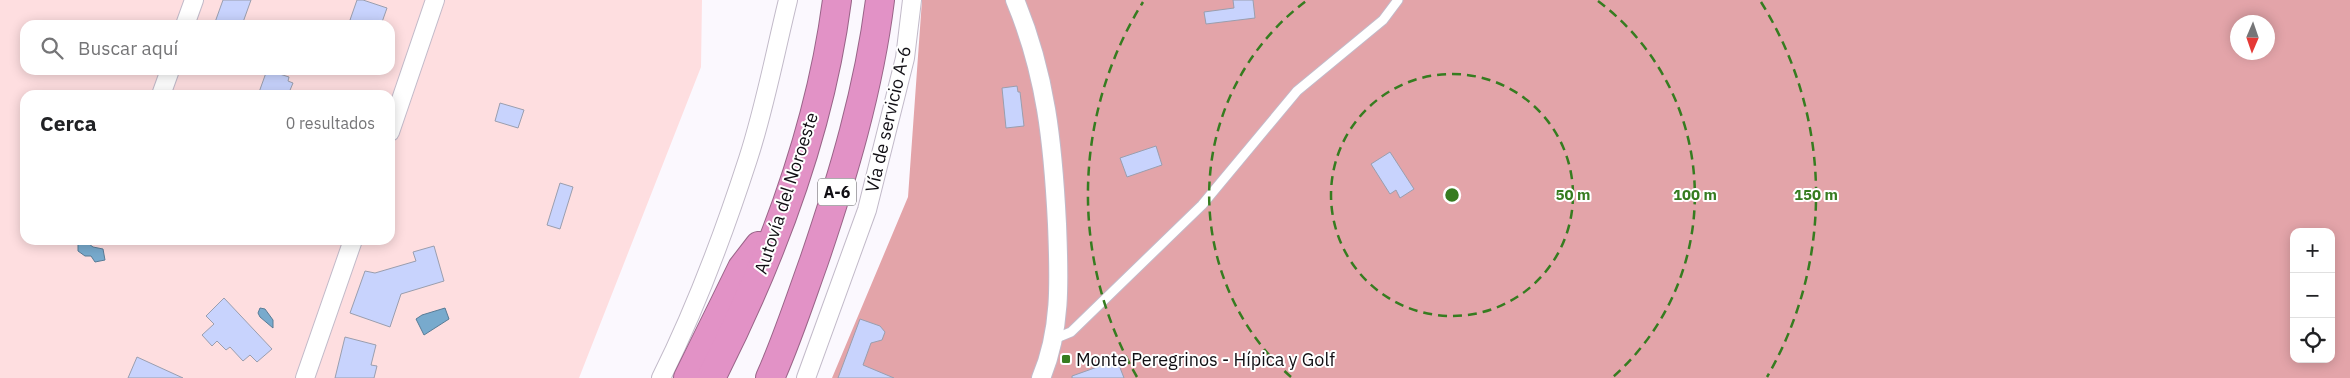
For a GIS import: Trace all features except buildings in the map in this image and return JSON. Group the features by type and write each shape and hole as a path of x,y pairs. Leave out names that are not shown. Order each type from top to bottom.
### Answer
{"highway":[{"name":"Autovía del Noroeste","path":"711,378 759,276 782,218 799,166 830,48 836,0"},
{"name":"A-6","path":"770,378 783,350 836,196 874,51 880,0"},
{"path":"688,378 742,268 782,218"}],"street":[{"path":"187,20 194,0"},
{"path":"395,117 435,0"},
{"path":"661,378 675,350 714,255 748,157 788,0"},
{"name":"Vía de servicio A-6","path":"806,378 867,210 905,58 912,0"},
{"path":"1015,0 1030,36 1045,94 1054,182 1060,288 1054,339 1041,378"},
{"path":"163,90 168,75"},
{"path":"305,378 351,245"}],"lane":[{"path":"1054,339 1071,332 1202,205 1297,91 1383,20 1398,0"}],"shaded area":[{"path":"0,0 702,0 701,67 579,378 0,378"},
{"path":"922,0 2350,0 2350,378 832,378 908,197"}],"water":[{"path":"78,245 90,245 103,249 105,260 95,262 91,256 85,256 78,251"},
{"path":"260,308 265,309 273,320 273,328 260,317 258,313"},
{"path":"445,308 449,319 424,335 416,319 422,315"}],"place":[{"name":"Monte Peregrinos - Hípica y Golf","path":"1066,359"}]}
